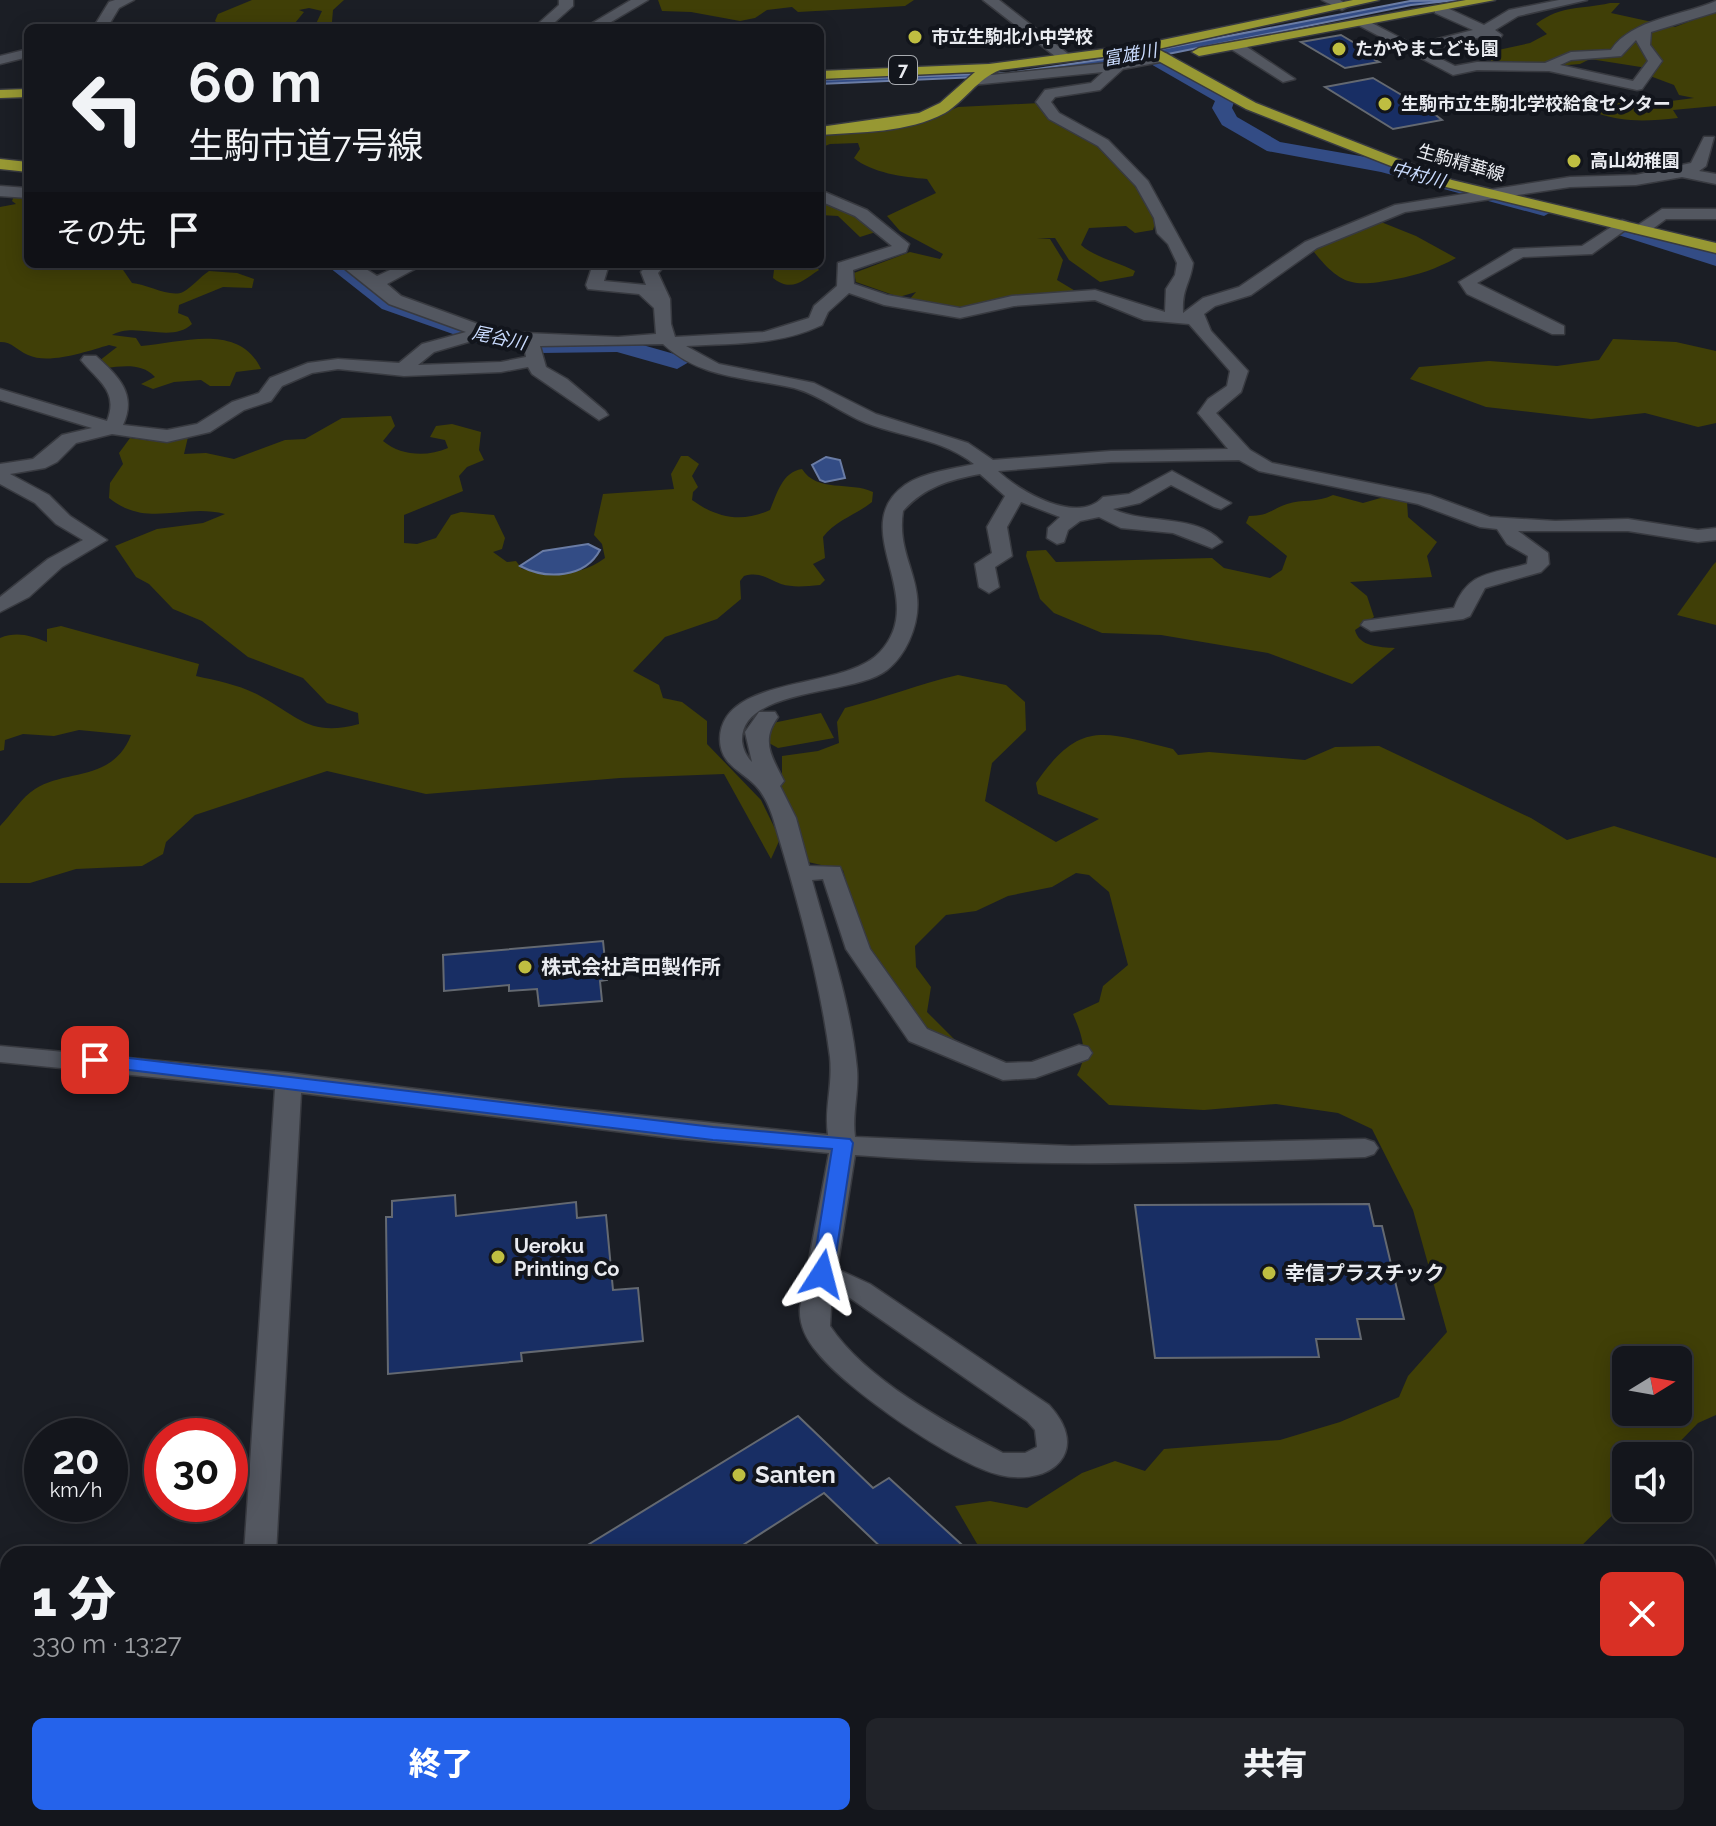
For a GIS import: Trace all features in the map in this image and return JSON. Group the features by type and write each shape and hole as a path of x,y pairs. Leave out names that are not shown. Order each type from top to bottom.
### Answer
{"main road":[{"name":"7","path":"824,75 959,67 981,73 1065,57 1146,49 1336,3 1369,0"},
{"name":"7","path":"1146,49 1165,56 1236,46 1365,25 1488,0"},
{"name":"生駒精華線","path":"1165,56 1213,87 1300,127 1478,195 1716,248"},
{"path":"824,130 917,118 939,110 981,73"},
{"path":"0,94 24,93"},
{"path":"0,164 24,167"}],"street":[{"path":"102,24 114,5 127,0"},
{"path":"549,24 547,22 566,6 566,0"},
{"path":"598,24 641,0"},
{"path":"990,0 1065,57"},
{"path":"1415,49 1486,31 1514,13 1570,1"},
{"path":"1549,67 1553,62 1572,55 1616,53 1623,42 1644,30 1713,9 1716,5"},
{"path":"1440,10 1501,38"},
{"path":"1365,25 1453,71 1477,66 1549,67 1637,86 1655,61 1643,45 1644,30"},
{"path":"1236,46 1288,79"},
{"path":"0,60 24,54"},
{"path":"981,73 1118,66 1165,56"},
{"path":"1118,66 1095,87 1050,93 1043,102 1054,116 1103,143 1142,184 1162,218 1165,233 1175,242 1185,263 1183,275 1174,289 1184,319"},
{"path":"1549,67 1554,74 1573,81"},
{"path":"1184,319 1199,307 1245,291 1311,245 1401,208 1584,181 1636,180 1682,172 1698,166 1699,156 1709,140"},
{"path":"1682,172 1716,179"},
{"path":"0,191 24,193"},
{"path":"824,197 861,213 902,246 887,256 844,267 846,287"},
{"path":"1641,230 1662,214 1716,214"},
{"path":"1558,330 1473,290 1467,282 1528,250 1561,254 1586,251 1622,225"},
{"path":"353,268 395,300 533,351"},
{"path":"376,283 408,268"},
{"path":"600,268 594,285 644,289 662,306"},
{"path":"654,268 649,272 662,306 660,319 670,340 709,368 822,391 866,416 954,444 974,453 998,483 1016,494 1074,516"},
{"path":"846,287 884,300 960,313 984,310 1012,301 1095,295 1112,298 1150,316 1184,319 1230,356 1239,371 1235,388 1214,403 1207,413 1243,454 1266,467 1423,499 1476,521 1504,525 1628,525 1698,536 1716,534"},
{"path":"404,371 501,367 533,351 786,335 816,321 820,310 846,287"},
{"path":"0,394 142,436 191,432 238,406 265,397 276,382 308,368 338,364 403,369 428,348 484,332"},
{"path":"533,351 538,370 561,383 599,415"},
{"path":"90,360 113,381 122,397 123,405 113,428"},
{"path":"0,473 38,464 50,458 69,439 113,428"},
{"path":"822,1274 860,1291 1028,1405 1050,1426 1053,1452 1036,1463 1016,1469 996,1463 868,1381 829,1350 815,1325 815,1301 843,1143 839,1114 846,1094 837,1031 782,815 767,785 737,759 730,739 736,722 767,699 864,675 886,661 895,648 911,599 905,567 892,539 894,510 907,491 918,484 985,466 1104,457 1243,454"},
{"path":"0,473 42,499 63,520 97,540 55,563 22,593 0,606"},
{"path":"1101,511 1110,501 1133,499 1172,477 1189,490 1221,503"},
{"path":"989,587 985,564 1002,556 996,531 1016,494"},
{"path":"1057,538 1058,528 1074,516 1101,511 1128,524 1176,527 1212,542"},
{"path":"1371,625 1456,615 1463,612 1471,590 1478,584 1539,564 1538,553 1514,540 1504,525"},
{"path":"767,717 755,732 755,744 773,781 767,785"},
{"path":"798,873 832,872 858,949 918,1035 1003,1072 1035,1070 1079,1053"},
{"path":"0,1054 147,1064 713,1133 897,1149 1086,1153 1365,1148"},
{"path":"260,1546 289,1081"}],"shaded area":[{"path":"252,0 344,0 333,10 330,24 316,24 322,11 309,8 299,10 304,12 295,23 290,24 218,24 215,21 218,14"},
{"path":"658,0 914,0 905,6 798,12 792,7 767,10 755,18 740,21 691,12 662,11"},
{"path":"1620,3 1611,13 1675,27 1716,11 1716,106 1673,110 1678,118 1627,120 1597,113 1595,107 1646,98 1671,101 1694,98 1679,95 1674,85 1650,76 1647,68 1590,59 1580,64 1556,66 1492,65 1489,52 1530,43 1547,34 1536,24 1555,13"},
{"path":"1040,103 1106,152 1133,181 1157,217 1153,230 1135,233 1126,226 1089,228 1081,245 1135,271 1133,276 1100,282 1069,260 1055,238 1037,238 1050,239 1063,260 1057,280 1077,292 969,310 908,301 916,292 899,297 856,282 854,273 910,252 940,259 943,254 900,231 887,216 936,193 927,179 888,173 861,163 854,158 860,149 858,143 824,146 824,135 922,122 958,107"},
{"path":"15,193 24,194 24,268 122,268 132,283 172,293 183,292 209,271 237,273 254,279 252,288 223,287 179,305 178,313 188,317 192,324 183,330 164,333 131,330 112,335 136,338 141,346 224,340 239,345 251,354 261,369 236,372 230,386 210,386 201,380 174,382 153,389 141,384 155,377 144,369 132,366 105,368 99,361 117,347 109,345 68,356 37,358 0,342 0,207 16,204 12,201"},
{"path":"824,200 857,215 879,231 860,237 838,216 824,215"},
{"path":"1376,220 1416,236 1456,258 1412,276 1359,283 1341,278 1314,252 1315,248"},
{"path":"764,268 819,270 792,285 773,278 774,270"},
{"path":"1613,339 1676,342 1716,351 1716,423 1698,427 1645,413 1591,419 1486,407 1410,379 1419,367 1489,361 1557,366 1599,360"},
{"path":"391,416 395,426 383,441 398,450 423,454 448,448 445,440 430,437 436,426 452,424 481,432 479,450 484,460 467,467 459,476 463,491 404,515 404,543 417,544 436,538 451,515 461,512 494,515 505,538 502,549 493,552 507,562 516,561 522,569 575,572 605,558 602,544 594,535 603,494 674,489 671,474 681,456 688,456 699,464 692,476 698,487 693,492 692,500 730,517 750,516 770,510 785,479 802,469 808,476 825,484 873,492 872,502 834,526 823,537 825,558 813,564 825,580 820,585 791,586 759,575 744,576 740,581 741,599 717,619 665,637 633,671 659,685 663,698 682,702 707,721 707,744 761,800 780,839 771,859 724,774 620,778 426,794 327,771 195,815 166,842 163,854 142,866 76,869 30,883 0,883 0,826 21,801 47,783 88,772 113,760 131,735 79,730 54,736 23,734 5,740 4,750 0,751 0,638 18,635 47,642 47,629 61,626 199,664 196,676 246,689 317,727 359,724 358,713 327,703 303,678 248,657 202,621 173,609 149,584 136,577 115,546 157,529 203,523 225,514 194,511 152,514 123,507 109,498 110,483 123,464 119,453 130,438 153,441 188,437 184,454 206,453 234,459 285,440 305,439 342,418"},
{"path":"1333,495 1363,503 1391,495 1407,501 1408,517 1437,542 1427,556 1432,577 1350,582 1367,596 1374,617 1355,630 1357,636 1371,645 1395,648 1352,684 1268,653 1161,635 1102,633 1054,613 1040,599 1026,556 1027,551 1046,550 1056,562 1212,558 1224,568 1270,578 1282,570 1287,556 1246,523 1249,516"},
{"path":"1716,562 1716,625 1677,615 1713,565"},
{"path":"958,675 1006,685 1025,702 1026,730 992,763 985,801 1056,842 1099,819 1038,794 1036,783 1066,748 1080,740 1111,735 1173,749 1178,755 1209,752 1305,760 1335,747 1379,746 1531,818 1567,840 1614,826 1716,858 1716,1415 1698,1423 1680,1442 1612,1442 1612,1516 1581,1546 978,1546 955,1506 990,1501 1027,1508 1082,1473 1115,1461 1145,1471 1164,1449 1280,1440 1340,1422 1399,1397 1408,1376 1447,1332 1413,1210 1372,1129 1338,1113 1276,1104 1204,1110 1109,1105 1077,1075 1083,1052 1073,1014 1099,1002 1103,986 1128,965 1109,892 1089,875 1076,873 1052,887 1008,896 976,911 946,915 915,946 916,967 931,987 927,1012 964,1049 929,1034 865,948 843,870 808,862 782,790 782,756 818,751 839,743 837,722 845,708"},
{"path":"821,713 834,738 778,748 767,742 763,725"}],"water":[{"path":"1457,0 1411,5 1158,56 1021,75 824,84 824,80 1009,73 1125,56 1410,1"},
{"path":"826,457 840,460 845,478 820,480 812,465"},
{"path":"588,544 600,550 585,566 575,571 542,573 520,566 543,551"}],"building":[{"name":"たかやまこども園","path":"1341,35 1378,57 1375,60 1379,62 1345,68 1301,42"},
{"name":"生駒市立生駒北学校給食センター","path":"1373,78 1442,120 1393,129 1325,87"},
{"name":"株式会社芦田製作所","path":"603,941 607,980 600,981 602,1001 539,1006 537,989 509,991 509,985 444,991 443,955"},
{"name":"Ueroku Printing Co","path":"455,1195 456,1216 576,1202 577,1218 606,1215 613,1290 638,1288 643,1341 521,1353 522,1361 388,1374 386,1217 392,1217 392,1201"},
{"name":"幸信プラスチック","path":"1369,1204 1374,1226 1382,1226 1404,1319 1357,1319 1361,1339 1316,1339 1319,1357 1155,1358 1135,1205"},
{"path":"798,1416 873,1488 889,1478 961,1544 880,1546 824,1493 741,1546 586,1546"}],"waterway":[{"name":"中村川","path":"1149,55 1225,99 1222,108 1229,121 1274,147 1383,166 1544,210"},
{"name":"中村川","path":"1620,228 1716,259"},
{"name":"尾谷川","path":"341,268 390,304 492,340 541,346 618,345 677,362"}],"place":[{"name":"市立生駒北小中学校","path":"915,37"},
{"name":"たかやまこども園","path":"1339,49"},
{"name":"生駒市立生駒北学校給食センター","path":"1385,104"},
{"name":"高山幼稚園","path":"1574,161"},
{"name":"株式会社芦田製作所","path":"525,967"},
{"name":"Ueroku Printing Co","path":"498,1257"},
{"name":"幸信プラスチック","path":"1269,1273"},
{"name":"Santen","path":"739,1475"}],"route":[{"path":"95,1060 713,1133 843,1143 822,1274"}],"water label":[{"name":"富雄川","path":"1130,55"}]}
